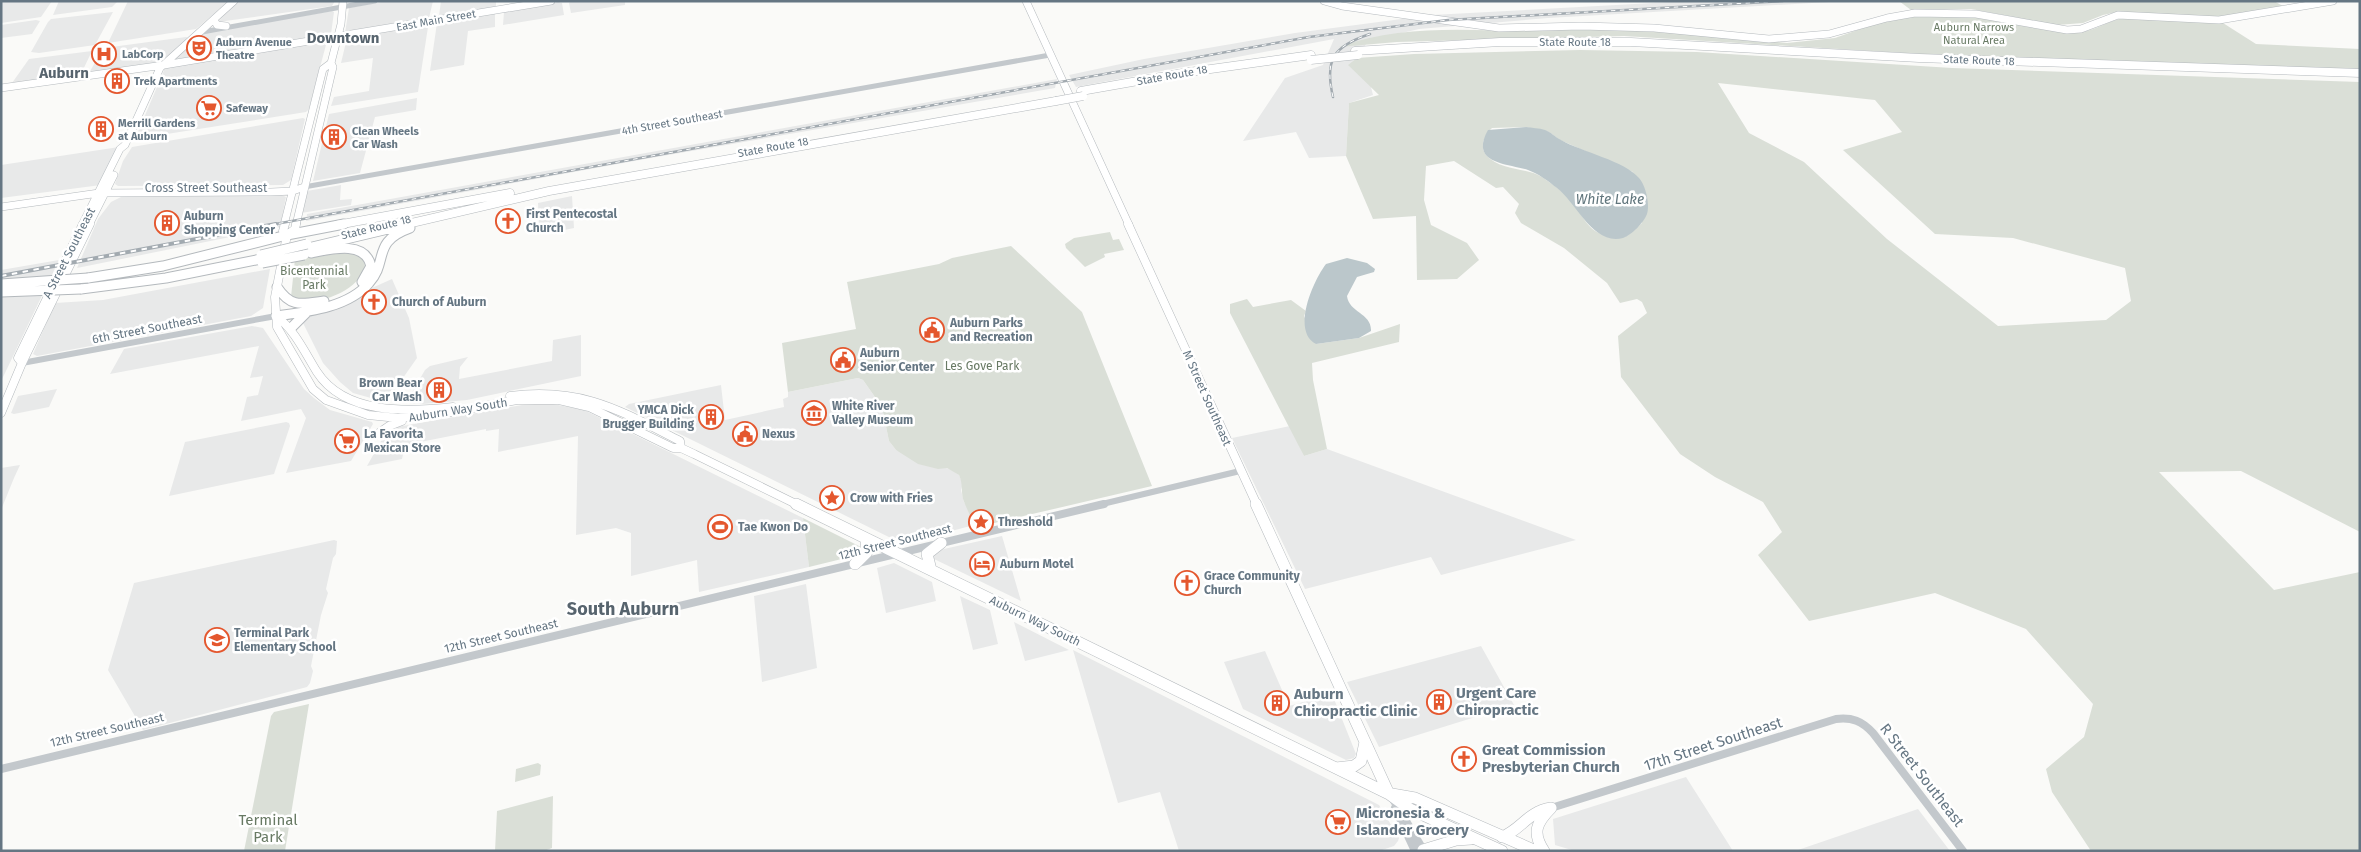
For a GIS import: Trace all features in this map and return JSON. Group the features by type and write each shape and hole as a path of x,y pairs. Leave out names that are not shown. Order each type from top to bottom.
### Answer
{"highway":[{"name":"State Route 18","path":"305,249 521,192 598,180 1082,93 1311,58 1356,53 1491,42 1622,42 1935,58 2360,73"},
{"name":"State Route 18","path":"1356,53 1501,47 1630,46 1922,63 2360,78"},
{"name":"State Route 18","path":"305,249 548,191 562,186"},
{"path":"291,328 303,315 346,298 369,283 376,274 384,246 390,239 405,229 534,197 548,191"},
{"path":"1,284 84,284 287,235 501,194 521,192"},
{"path":"1,292 213,272 305,249 349,249 361,251 370,259 370,270 364,280 347,293 276,316"},
{"path":"1,288 84,284 261,259"},
{"path":"277,287 283,298 290,303 303,304 325,301"},
{"path":"276,316 314,310"}],"main road":[{"name":"A Street Southeast","path":"1,413 22,363 28,356 95,215 120,149 125,145 156,77 164,65 234,1"},
{"name":"East Main Street","path":"83,76 164,65 551,1"},
{"name":"M Street Southeast","path":"1026,1 1389,794"},
{"path":"1325,2 1489,27 1637,27 1769,39 1829,34 1887,18 1915,13 1976,14 2036,26 2068,30 2081,29 2118,15 2219,20 2333,1"},
{"name":"Auburn Way South","path":"343,4 338,37 331,63 333,67 294,229 287,235 277,287 277,327 313,389 326,400 368,415 411,418 435,416 517,400 575,399"},
{"path":"214,20 217,24 226,26"},
{"name":"Auburn Way South","path":"287,235 283,231 323,69 331,63"},
{"path":"1,88 83,76"},
{"name":"4th Street Southeast","path":"294,189 304,187"},
{"name":"Cross Street Southeast","path":"104,191 294,189"},
{"name":"Cross Street Southeast","path":"104,191 142,193 294,189"},
{"name":"A Street Southeast","path":"22,363 18,358 35,320 104,191"},
{"path":"1,202 19,202 104,191"},
{"path":"95,215 114,198 142,193"},
{"path":"1,207 19,202"},
{"name":"Auburn Way South","path":"276,316 291,328 325,382 349,398 366,404 392,409 446,408 529,393 575,399 673,448 681,448 1389,794 1410,809 1502,851"},
{"path":"337,405 345,404 374,412 392,409 400,414 428,413 435,416"},
{"path":"376,435 388,426 411,418"},
{"path":"855,564 867,552 866,539"},
{"path":"931,570 927,554 942,543"},
{"path":"1336,768 1354,766 1361,761 1365,742"},
{"name":"Auburn Way South","path":"1389,794 1415,798 1536,851"},
{"path":"1502,837 1513,834 1532,813 1539,809 1550,808"},
{"path":"1544,851 1538,843 1534,829 1536,823 1550,808"},
{"path":"1421,850 1456,840 1474,839"}],"street":[{"path":"202,32 343,4 374,1"},
{"path":"502,1 502,9"},
{"name":"4th Street Southeast","path":"304,187 1050,55"},
{"name":"6th Street Southeast","path":"22,363 276,316"},
{"name":"12th Street Southeast","path":"1,769 1240,471"},
{"name":"17th Street Southeast","path":"1550,808 1836,719 1856,719"},
{"name":"R Street Southeast","path":"1856,719 1864,723 1873,733 1963,851"},
{"name":"M Street Southeast","path":"1389,794 1421,850"}],"shaded area":[{"path":"1,1 52,1 41,17 1,23"},
{"path":"59,1 118,1 112,7 53,15"},
{"path":"128,1 229,1 196,29 108,43"},
{"path":"237,1 335,1 332,6 218,22"},
{"path":"386,1 433,1 429,18 345,33 349,8"},
{"path":"441,1 496,1 496,8 439,16"},
{"path":"571,1 625,1 625,5 571,13 569,3"},
{"path":"1690,1 1846,1 1548,18 1419,29 1368,41 1357,58 1369,79 1373,95 1349,103 1346,156 1309,158 1296,132 1243,141 1285,78 1323,65 1334,39 1076,87 1069,75 1144,59 1295,33 1432,15"},
{"path":"558,2 562,3 564,15 503,25 504,12"},
{"path":"113,12 95,45 39,53 31,52 51,19"},
{"path":"334,12 331,34 176,62 174,60 203,33"},
{"path":"495,13 495,27 468,31 464,65 430,71 437,23"},
{"path":"40,21 32,34 1,38 1,25"},
{"path":"422,26 428,27 418,92 331,106 334,97 369,91 373,58 341,63 347,38"},
{"path":"189,38 162,63 89,73 101,52 100,50 104,48"},
{"path":"327,41 309,109 306,112 135,139 165,68"},
{"path":"92,51 81,74 12,83 29,59"},
{"path":"1057,79 1055,88 645,159 306,221 307,214"},
{"path":"417,98 416,110 375,117 360,173 313,181 329,114"},
{"path":"305,119 291,180 283,185 118,186 115,184 123,161 132,147"},
{"path":"119,147 101,185 1,198 1,165"},
{"path":"341,185 340,200 352,199 351,205 301,213 307,191"},
{"path":"280,194 286,197 280,227 77,268 98,219 111,202 121,197 131,195"},
{"path":"572,196 574,228 550,233 549,222 539,224 538,203"},
{"path":"59,260 5,373 1,381 1,270"},
{"path":"270,269 263,308 251,316 37,356 33,354 55,303 103,300"},
{"path":"392,279 409,318 417,358 391,395 384,400 378,400 353,393 340,382 323,363 303,323 309,316"},
{"path":"252,326 263,328 304,389 314,398 330,410 372,422 373,424 351,461 286,473 306,418 301,409 241,421 247,397 258,395 263,376 250,378 259,346 110,374 124,349"},
{"path":"581,335 581,376 467,400 423,404 409,403 407,401 425,370 430,366 468,357 460,367 459,379 552,361 553,340"},
{"path":"858,378 863,380 882,407 889,441 896,450 952,470 959,475 963,484 961,490 964,502 970,512 974,525 903,544 625,407 629,404 721,385 725,420 784,407 783,399 788,397 788,392"},
{"path":"57,389 49,407 11,413 18,396"},
{"path":"548,403 584,410 803,518 809,567 699,592 697,560 631,576 631,533 616,528 576,535 578,436 498,452 499,429 486,431 486,429 405,445 402,459 367,466 385,434 397,427 522,405"},
{"path":"286,422 290,426 274,474 169,496 185,442"},
{"path":"1290,426 1304,456 1327,449 1576,540 1441,575 1431,557 1305,589 1232,438"},
{"path":"20,465 14,478 1,510 1,468"},
{"path":"1002,536 1021,601 934,559 933,556 935,551"},
{"name":"Terminal Park Elementary School","path":"334,540 337,541 336,554 333,558 326,589 328,593 321,615 311,666 313,671 307,687 143,730 108,670 134,583"},
{"path":"894,563 932,582 936,601 886,613 877,568"},
{"path":"806,584 817,668 762,682 754,596"},
{"path":"960,596 990,610 998,644 973,650"},
{"path":"1014,622 1069,650 1025,661"},
{"path":"1481,646 1514,705 1379,747 1347,682"},
{"path":"1073,650 1379,805 1399,838 1398,841 1394,846 1379,851 1179,851 1160,792 1118,803"},
{"path":"1265,651 1289,706 1332,694 1356,754 1354,758 1346,760 1243,709 1224,662"},
{"path":"1686,777 1733,851 1575,851 1555,845 1553,819"},
{"path":"1918,809 1950,851 1795,851"}],"green space":[{"name":"Auburn Narrows Natural Area","path":"1899,1 2274,1 2288,9 2220,17 2117,12 2083,23 2057,25 1971,9 1911,10"},
{"path":"1961,15 1986,17 2045,30 2069,32 2087,31 2125,18 2223,23 2256,44 2360,49 2360,70 1937,55 1624,36 1397,42 1339,47 1384,35 1430,30 1615,30 1689,34 1787,43 1835,38 1880,22 1920,16"},
{"path":"1580,50 1697,52 1952,68 2360,82 2360,532 2241,471 2159,472 2274,590 2360,572 2360,851 2091,851 2052,792 2046,769 2084,737 2093,704 2026,629 1935,593 1809,621 1758,555 1782,532 1763,502 1715,477 1680,454 1621,377 1618,336 1647,313 1642,302 1637,299 1620,303 1607,283 1564,248 1521,223 1515,213 1519,204 1503,187 1496,188 1454,161 1426,166 1424,200 1431,225 1467,243 1479,260 1457,279 1417,280 1416,216 1373,219 1346,156 1349,103 1379,95 1348,65 1357,58 1414,54","holes":["1718,83 1875,100 1902,132 1843,150 1935,234 2013,238 2125,268 2131,301 2106,320 1998,326 1887,239 1804,162 1749,133","1526,127 1549,132 1560,140 1633,172 1642,223 1625,237 1605,235 1597,232 1588,225 1576,206 1558,188 1542,177 1498,164 1486,155 1483,144 1492,128"]},
{"path":"1110,232 1113,240 1119,239 1124,250 1104,254 1105,257 1085,267 1066,248 1065,244 1074,238"},
{"name":"Les Gove Park","path":"1011,246 1082,312 1152,486 977,527 974,525 963,499 959,475 947,468 938,469 918,464 896,450 889,441 882,407 863,380 858,378 788,392 782,343 856,329 847,282 939,264 952,258"},
{"name":"Bicentennial Park","path":"343,253 357,254 365,260 364,269 352,285 332,297 321,300 302,301 291,297 295,259"},
{"path":"1247,299 1253,307 1291,300 1306,311 1304,316 1316,344 1359,338 1400,324 1399,342 1312,363 1313,380 1327,449 1304,456 1230,313 1230,304"},
{"path":"803,518 861,547 862,551 858,555 809,567"},
{"name":"Terminal Park","path":"309,704 285,851 244,851 271,716 274,712"},
{"path":"538,763 541,765 540,775 515,782 516,769"},
{"path":"553,796 552,848 544,851 495,851 497,811"}],"water":[{"name":"White Lake","path":"1526,127 1547,131 1559,139 1624,167 1639,178 1648,200 1648,210 1634,231 1623,238 1612,239 1603,236 1586,221 1564,194 1547,180 1532,172 1493,160 1483,150 1483,141 1488,130"},
{"path":"1347,258 1367,263 1375,269 1374,272 1357,277 1347,296 1352,306 1368,320 1371,331 1359,338 1316,344 1309,338 1305,328 1305,317 1311,293 1315,282 1326,264"}],"railway":[{"path":"270,225 1309,37 1448,20 1783,1"},
{"path":"1333,97 1330,73 1331,64 1335,56 1340,49 1370,34"},
{"path":"1,276 276,224"}],"place":[{"name":"Auburn Avenue Theatre","path":"199,48"},
{"name":"LabCorp","path":"104,54"},
{"name":"Trek Apartments","path":"117,81"},
{"name":"Safeway","path":"209,108"},
{"name":"Merrill Gardens at Auburn","path":"101,129"},
{"name":"Clean Wheels Car Wash","path":"334,137"},
{"name":"First Pentecostal Church","path":"508,221"},
{"name":"Auburn Shopping Center","path":"167,223"},
{"name":"Church of Auburn","path":"374,302"},
{"name":"Auburn Parks and Recreation","path":"932,330"},
{"name":"Auburn Senior Center","path":"843,360"},
{"name":"Brown Bear Car Wash","path":"439,390"},
{"name":"White River Valley Museum","path":"814,413"},
{"name":"YMCA Dick Brugger Building","path":"711,417"},
{"name":"Nexus","path":"745,434"},
{"name":"La Favorita Mexican Store","path":"347,441"},
{"name":"Crow with Fries","path":"832,498"},
{"name":"Threshold","path":"981,522"},
{"name":"Tae Kwon Do","path":"720,527"},
{"name":"Auburn Motel","path":"982,564"},
{"name":"Grace Community Church","path":"1187,583"},
{"name":"Terminal Park Elementary School","path":"217,640"},
{"name":"Urgent Care Chiropractic","path":"1439,702"},
{"name":"Auburn Chiropractic Clinic","path":"1277,703"},
{"name":"Great Commission Presbyterian Church","path":"1464,759"},
{"name":"Micronesia & Islander Grocery","path":"1338,822"}],"district":[{"name":"Downtown","path":"343,38"},
{"name":"Auburn","path":"64,73"},
{"name":"South Auburn","path":"623,609"}]}
